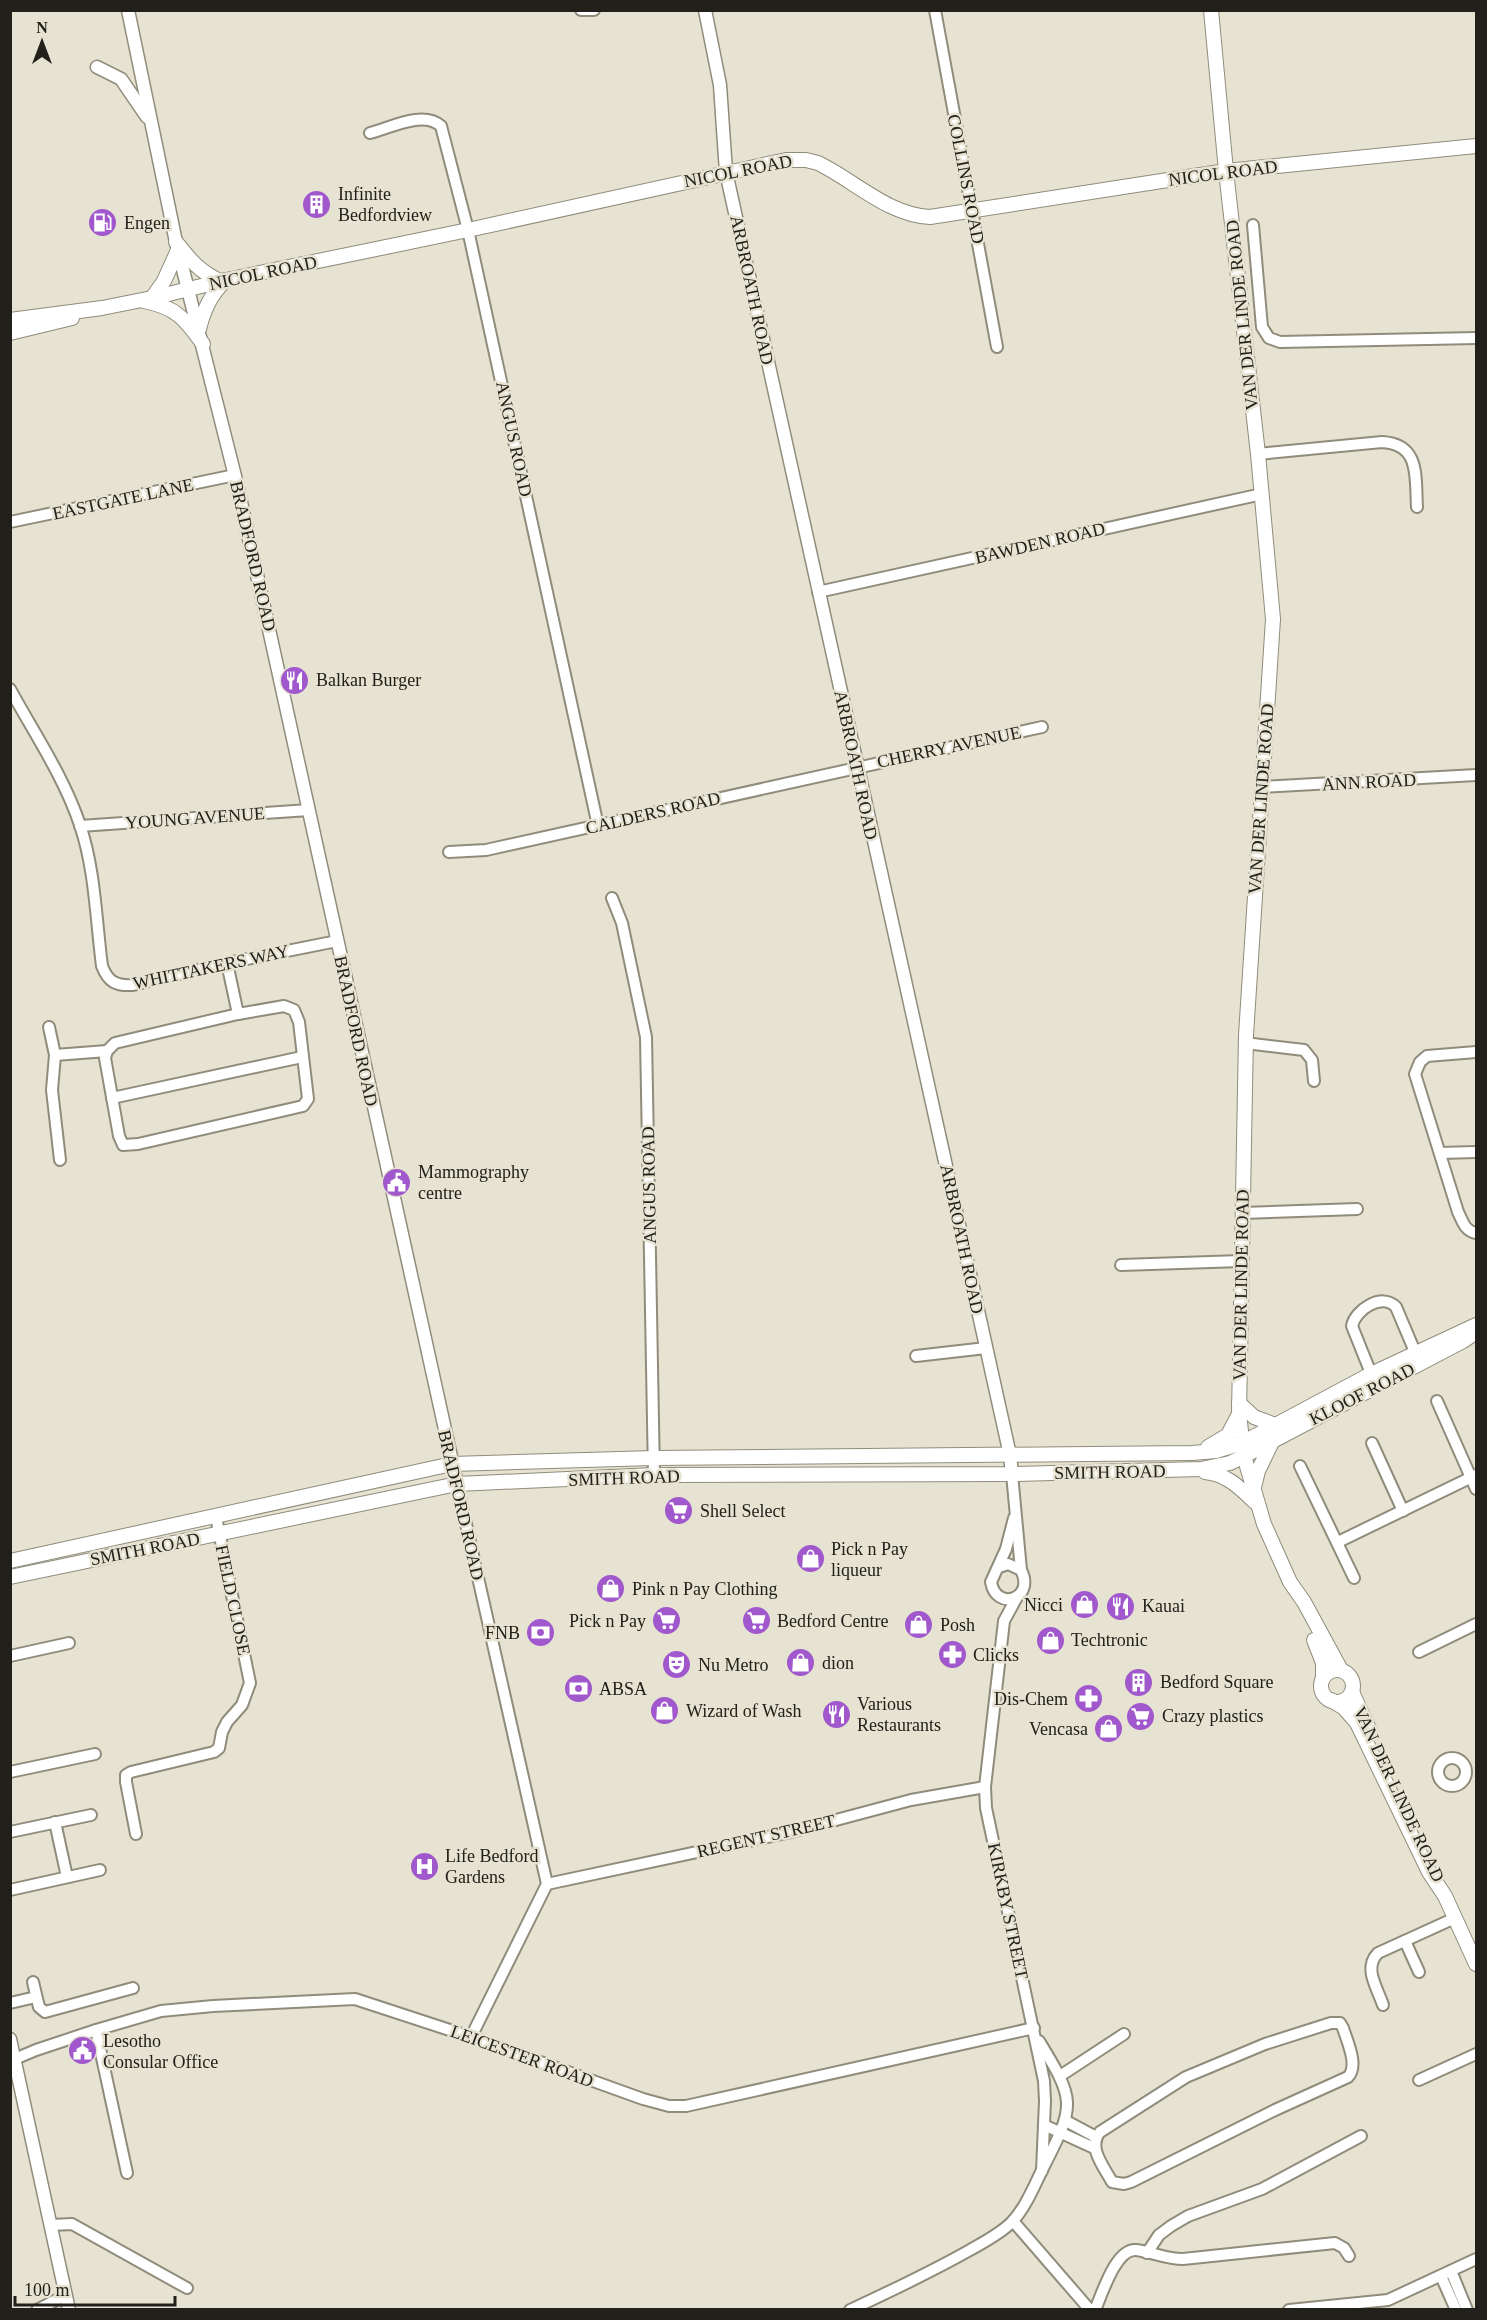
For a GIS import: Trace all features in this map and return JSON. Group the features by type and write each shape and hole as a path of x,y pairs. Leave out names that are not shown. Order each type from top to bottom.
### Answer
{"main road":[{"name":"VAN DER LINDE ROAD","path":"1211,10 1226,171 1258,454 1273,628 1245,1043 1239,1409 1243,1449 1257,1504 1290,1582 1297,1606 1322,1657 1323,1678"},
{"name":"NICOL ROAD","path":"10,320 102,308 786,160 806,160 830,169 890,206 908,214 930,217 1226,171 1476,146"},
{"path":"199,329 208,301 223,280 207,275 194,265 177,246 164,281 145,299 177,313 203,344"},
{"name":"NICOL ROAD","path":"10,333 102,308"},
{"name":"KLOOF ROAD","path":"1243,1449 1275,1425 1474,1332"},
{"name":"KLOOF ROAD","path":"1243,1449 1274,1440 1374,1380"},
{"path":"1192,1453 1211,1446 1228,1435 1239,1409 1275,1425"},
{"path":"1253,1491 1258,1471 1274,1440"},
{"name":"SMITH ROAD","path":"10,1561 452,1464 654,1458 1192,1453 1243,1449"},
{"name":"SMITH ROAD","path":"10,1577 457,1485 654,1475 1011,1474 1179,1470 1230,1463 1243,1449"},
{"path":"1179,1470 1222,1475 1257,1504"},
{"name":"VAN DER LINDE ROAD","path":"1290,1582 1304,1602 1341,1670"},
{"path":"1341,1670 1351,1679 1352,1692 1345,1699 1331,1700 1323,1693 1323,1678 1331,1671 1341,1670"},
{"name":"VAN DER LINDE ROAD","path":"1352,1692 1437,1869 1445,1896 1476,1964"},
{"name":"VAN DER LINDE ROAD","path":"1331,1700 1344,1708 1357,1723 1429,1872 1445,1896"}],"street":[{"name":"BRADFORD ROAD","path":"128,10 177,246 235,475 452,1464 547,1884"},
{"path":"581,10 594,10"},
{"name":"ARBROATH ROAD","path":"705,10 720,85 726,172 856,768 1010,1455 1014,1518 1021,1570"},
{"name":"COLLINS ROAD","path":"934,10 997,347"},
{"path":"97,67 121,79 153,126"},
{"name":"ANGUS ROAD","path":"370,134 420,119 441,126 468,230 598,826"},
{"path":"1253,225 1262,327 1269,339 1280,342 1476,338"},
{"path":"1258,454 1382,442 1398,444 1412,459 1417,507"},
{"name":"EASTGATE LANE","path":"10,522 235,475"},
{"name":"BAWDEN ROAD","path":"818,592 1262,494"},
{"name":"WHITTAKERS WAY","path":"10,689 72,804 80,826 88,857 102,966 110,980 122,986 133,985 337,941"},
{"name":"CHERRY AVENUE","path":"856,768 1042,727"},
{"name":"CALDERS ROAD","path":"449,852 486,850 856,768"},
{"name":"ANN ROAD","path":"1261,787 1476,775"},
{"name":"YOUNG AVENUE","path":"80,826 309,810"},
{"name":"ANGUS ROAD","path":"612,898 622,923 646,1037 654,1475"},
{"path":"227,963 238,1014"},
{"path":"284,1006 294,1010 298,1022 308,1098 303,1106 138,1144 123,1145 105,1058 107,1051 115,1043 238,1014 284,1006"},
{"path":"49,1027 55,1055 51,1090 60,1161"},
{"path":"1245,1043 1304,1050 1312,1060 1314,1081"},
{"path":"55,1055 107,1051"},
{"path":"1476,1052 1427,1056 1417,1067 1416,1081 1462,1221 1470,1232 1476,1233"},
{"path":"112,1098 302,1057"},
{"path":"1440,1153 1476,1152"},
{"path":"1242,1213 1357,1209"},
{"path":"1121,1265 1241,1261"},
{"path":"1374,1380 1352,1326 1355,1316 1366,1307 1383,1301 1392,1303 1396,1307 1418,1358"},
{"path":"916,1356 986,1348"},
{"path":"1437,1401 1474,1476 1476,1489"},
{"path":"1372,1443 1403,1511"},
{"path":"1300,1466 1354,1578"},
{"path":"1338,1542 1474,1476"},
{"name":"FIELD CLOSE","path":"136,1833 126,1775 214,1752 219,1748 222,1732 227,1722 242,1705 250,1683 216,1517"},
{"name":"ARBROATH ROAD","path":"999,1567 1014,1518"},
{"path":"985,1787 1004,1621 998,1596 991,1582 994,1571 1008,1564 1021,1570 1026,1583 1004,1621"},
{"path":"998,1596 1008,1599 1017,1597"},
{"path":"1419,1652 1476,1624"},
{"path":"10,1656 69,1643"},
{"path":"10,1772 95,1754"},
{"name":"REGENT STREET","path":"547,1884 791,1832 911,1800 985,1787"},
{"name":"KIRKBY STREET","path":"985,1787 986,1808 1044,2081 1042,2171"},
{"path":"10,1832 91,1815"},
{"path":"55,1822 67,1877"},
{"path":"10,1890 100,1870"},
{"path":"471,2037 547,1884"},
{"path":"1383,2005 1370,1967 1372,1959 1378,1953 1455,1918"},
{"path":"1405,1941 1419,1972"},
{"path":"33,1982 40,2010 49,2012 133,1988"},
{"path":"10,2003 36,1997"},
{"name":"LEICESTER ROAD","path":"13,2060 96,2030 172,2009 343,1999 371,2004 471,2037 643,2099 669,2106 686,2106 1035,2031"},
{"path":"1044,2125 1064,2126 1095,2142 1112,2182 1124,2184 1285,2105 1341,2081 1352,2073 1353,2066 1343,2028 1340,2023 1331,2023 1265,2044 1186,2077 1100,2132 1095,2142"},
{"path":"96,2030 127,2174"},
{"name":"KIRKBY STREET","path":"850,2310 954,2259 991,2238 1013,2221 1042,2171 1064,2126 1067,2096 1059,2074 1035,2031"},
{"path":"1044,2081 1124,2034"},
{"path":"10,2039 69,2310"},
{"path":"1419,2080 1476,2054"},
{"path":"1147,2253 1159,2235 1179,2221 1262,2189 1361,2136"},
{"path":"1013,2221 1090,2310"},
{"path":"51,2225 72,2224 187,2288"},
{"path":"1095,2310 1118,2259 1123,2253 1135,2250 1168,2259 1182,2259 1335,2243 1344,2248 1349,2256"},
{"path":"1289,2310 1388,2300 1476,2259"},
{"path":"1446,2274 1456,2310"},
{"path":"1446,2274 1467,2310"},
{"path":"37,2310 66,2295"}],"place":[{"name":"Infinite Bedfordview","path":"317,204"},
{"name":"Engen","path":"103,223"},
{"name":"Balkan Burger","path":"295,680"},
{"name":"Mammography centre","path":"397,1182"},
{"name":"Shell Select","path":"679,1511"},
{"name":"Pick n Pay liqueur","path":"810,1559"},
{"name":"Pink n Pay Clothing","path":"611,1589"},
{"name":"Nicci","path":"1084,1605"},
{"name":"Kauai","path":"1121,1606"},
{"name":"Pick n Pay","path":"667,1621"},
{"name":"Bedford Centre","path":"756,1621"},
{"name":"Posh","path":"919,1625"},
{"name":"FNB","path":"541,1633"},
{"name":"Techtronic","path":"1050,1640"},
{"name":"Clicks","path":"952,1655"},
{"name":"dion","path":"801,1663"},
{"name":"Nu Metro","path":"677,1665"},
{"name":"Bedford Square","path":"1139,1682"},
{"name":"ABSA","path":"578,1689"},
{"name":"Dis-Chem","path":"1089,1699"},
{"name":"Wizard of Wash","path":"665,1711"},
{"name":"Various Restaurants","path":"836,1714"},
{"name":"Crazy plastics","path":"1141,1716"},
{"name":"Vencasa","path":"1109,1729"},
{"name":"Life Bedford Gardens","path":"424,1866"},
{"name":"Lesotho Consular Office","path":"82,2051"}]}
